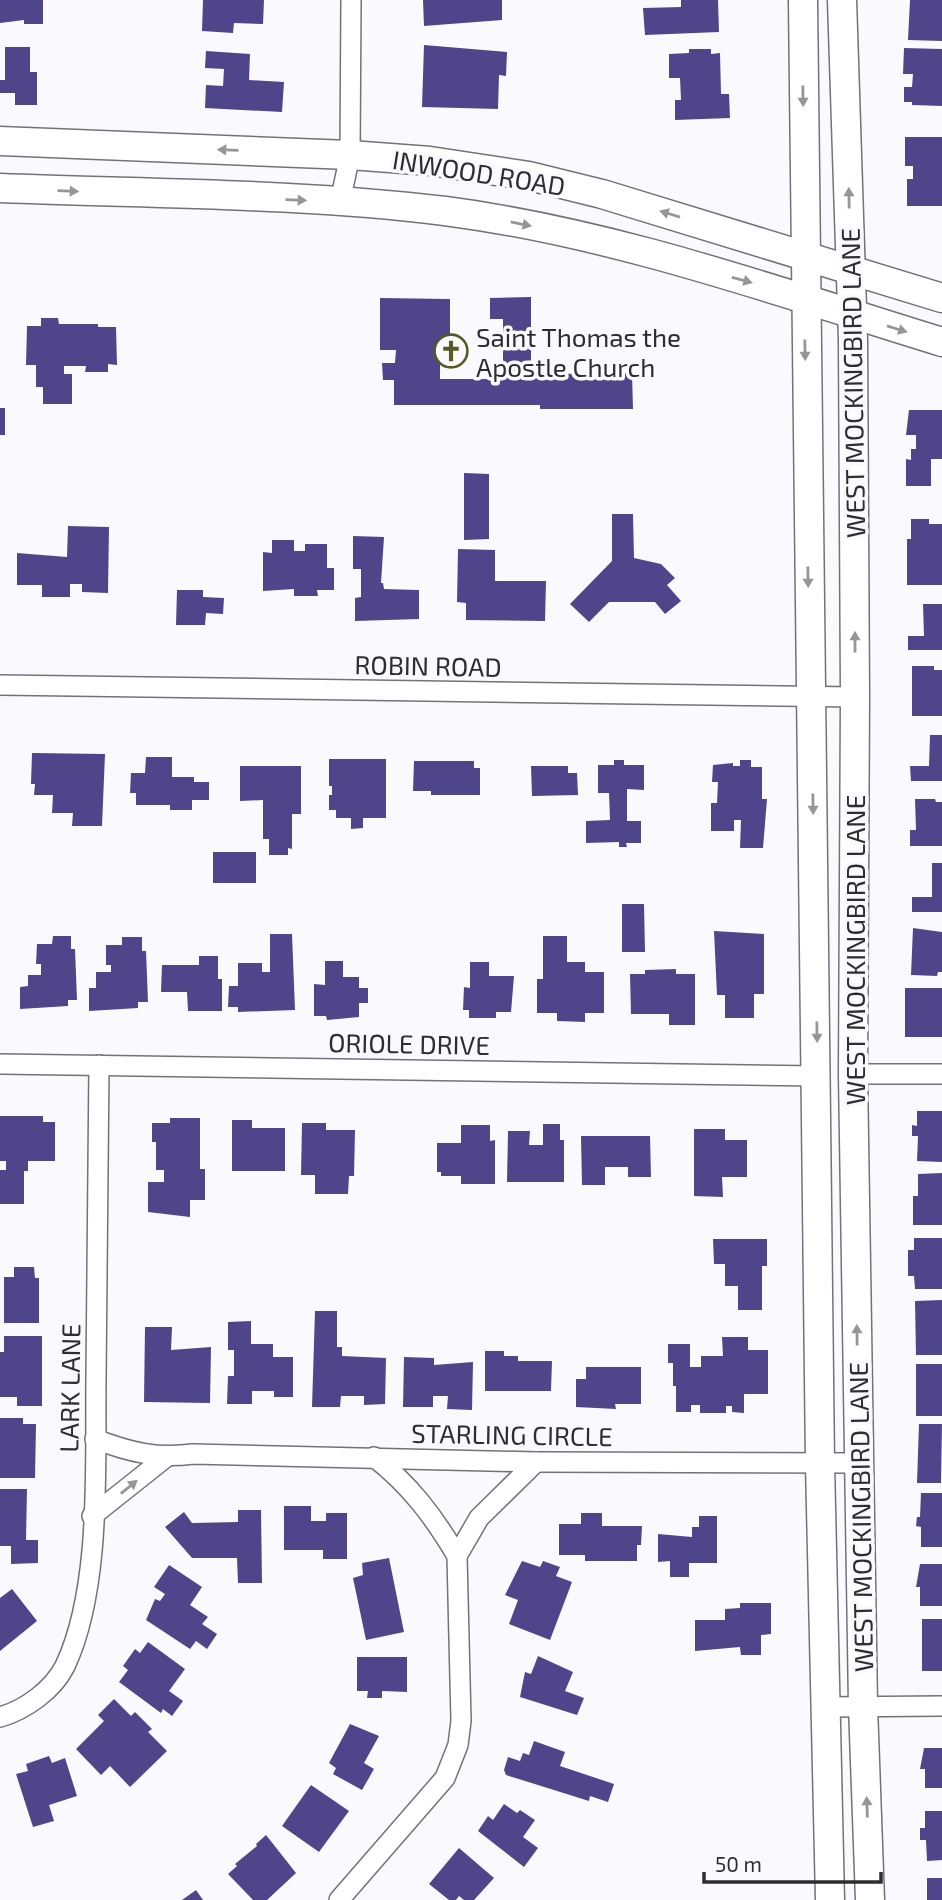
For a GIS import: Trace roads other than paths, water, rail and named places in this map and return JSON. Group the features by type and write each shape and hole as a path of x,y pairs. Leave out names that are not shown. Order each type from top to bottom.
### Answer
{"main road":[{"name":"WEST MOCKINGBIRD LANE","path":"803,0 804,298 818,1076 820,1464 830,1900"},
{"name":"WEST MOCKINGBIRD LANE","path":"842,0 852,315 855,697 853,1074 863,1706 870,1900"},
{"name":"INWOOD ROAD","path":"0,141 350,155 430,161 529,176 602,194 942,298"},
{"name":"INWOOD ROAD","path":"0,188 340,202 445,211 518,223 804,298 942,342"},
{"path":"818,1076 853,1074"}],"street":[{"path":"340,202 350,155 351,0"},
{"name":"ROBIN ROAD","path":"0,685 855,697"},
{"name":"ORIOLE DRIVE","path":"0,1064 818,1076"},
{"name":"LARK LANE","path":"0,1717 37,1699 64,1668 81,1620 87,1585 95,1439 99,1065"},
{"path":"853,1074 942,1074"},
{"name":"STARLING CIRCLE","path":"95,1439 127,1451 164,1458 193,1454 536,1462 859,1463"},
{"path":"339,1900 439,1786 458,1745 461,1721 457,1556 433,1515 401,1478 374,1457"},
{"path":"92,1516 164,1458"},
{"path":"457,1556 479,1518 536,1462"},
{"path":"825,1707 942,1706"}],"place":[{"name":"Saint Thomas the Apostle Church","path":"451,351"}]}
